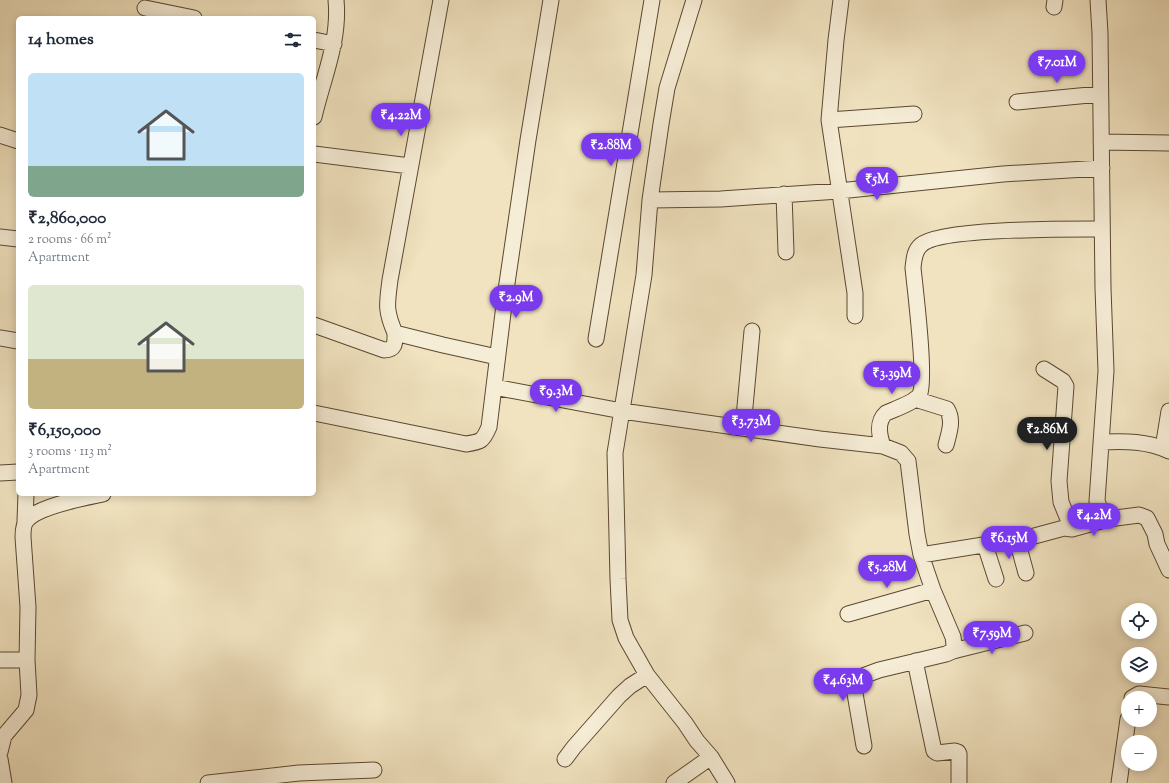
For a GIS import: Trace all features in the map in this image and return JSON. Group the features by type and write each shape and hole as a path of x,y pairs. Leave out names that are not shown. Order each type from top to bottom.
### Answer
{"street":[{"path":"316,110 334,44 337,13 336,0"},
{"path":"316,327 384,350 392,349 394,347 395,333 389,317 387,304 390,280 441,0"},
{"path":"316,413 466,444 478,442 485,438 489,427 497,357 526,148 551,0"},
{"path":"596,339 652,0"},
{"path":"694,0 668,88 661,124 650,200 644,275 615,453 620,620 626,638 647,675 711,757 727,783"},
{"path":"841,0 829,120 855,292 855,316"},
{"path":"1098,0 1100,33 1102,228 1106,371 1097,501 1100,509 1108,519"},
{"path":"145,8 184,16"},
{"path":"316,40 334,44"},
{"path":"1017,102 1100,94"},
{"path":"829,120 914,114"},
{"path":"0,135 16,140"},
{"path":"1101,142 1169,143"},
{"path":"316,154 410,166"},
{"path":"650,200 721,199 839,191 1003,174 1102,168"},
{"path":"784,194 786,252"},
{"path":"883,446 879,428 883,416 886,413 915,399 921,392 922,371 913,268 914,257 921,245 935,239 965,234 1102,228"},
{"path":"0,237 16,239"},
{"path":"744,428 752,331"},
{"path":"395,333 497,357"},
{"path":"0,338 16,341"},
{"path":"1044,370 1063,381 1066,386 1058,481 1061,502 1072,528"},
{"path":"494,387 622,411 820,439 883,446 901,453 908,461 921,555 933,590 953,637 953,651"},
{"path":"915,399 947,409 950,414 951,421 946,445"},
{"path":"1102,442 1133,441 1156,445 1166,449 1169,411"},
{"path":"0,473 16,472"},
{"path":"0,752 4,736 26,710 29,695 27,660 28,607 23,537 26,496"},
{"path":"25,521 33,514 46,509 95,496"},
{"path":"921,555 985,546 1108,519 1139,515 1145,517 1149,521 1152,528 1163,542 1169,570"},
{"path":"1017,540 1026,574"},
{"path":"985,546 996,578"},
{"path":"848,614 933,590"},
{"path":"864,746 854,680 861,675 1025,633"},
{"path":"0,660 27,660"},
{"path":"915,661 934,751 937,753 958,752 959,783"},
{"path":"565,759 619,696 647,675"},
{"path":"1157,696 1169,698"},
{"path":"1118,783 1127,727"},
{"path":"674,783 711,757"},
{"path":"0,759 4,783"},
{"path":"208,783 299,773 374,770"}]}
